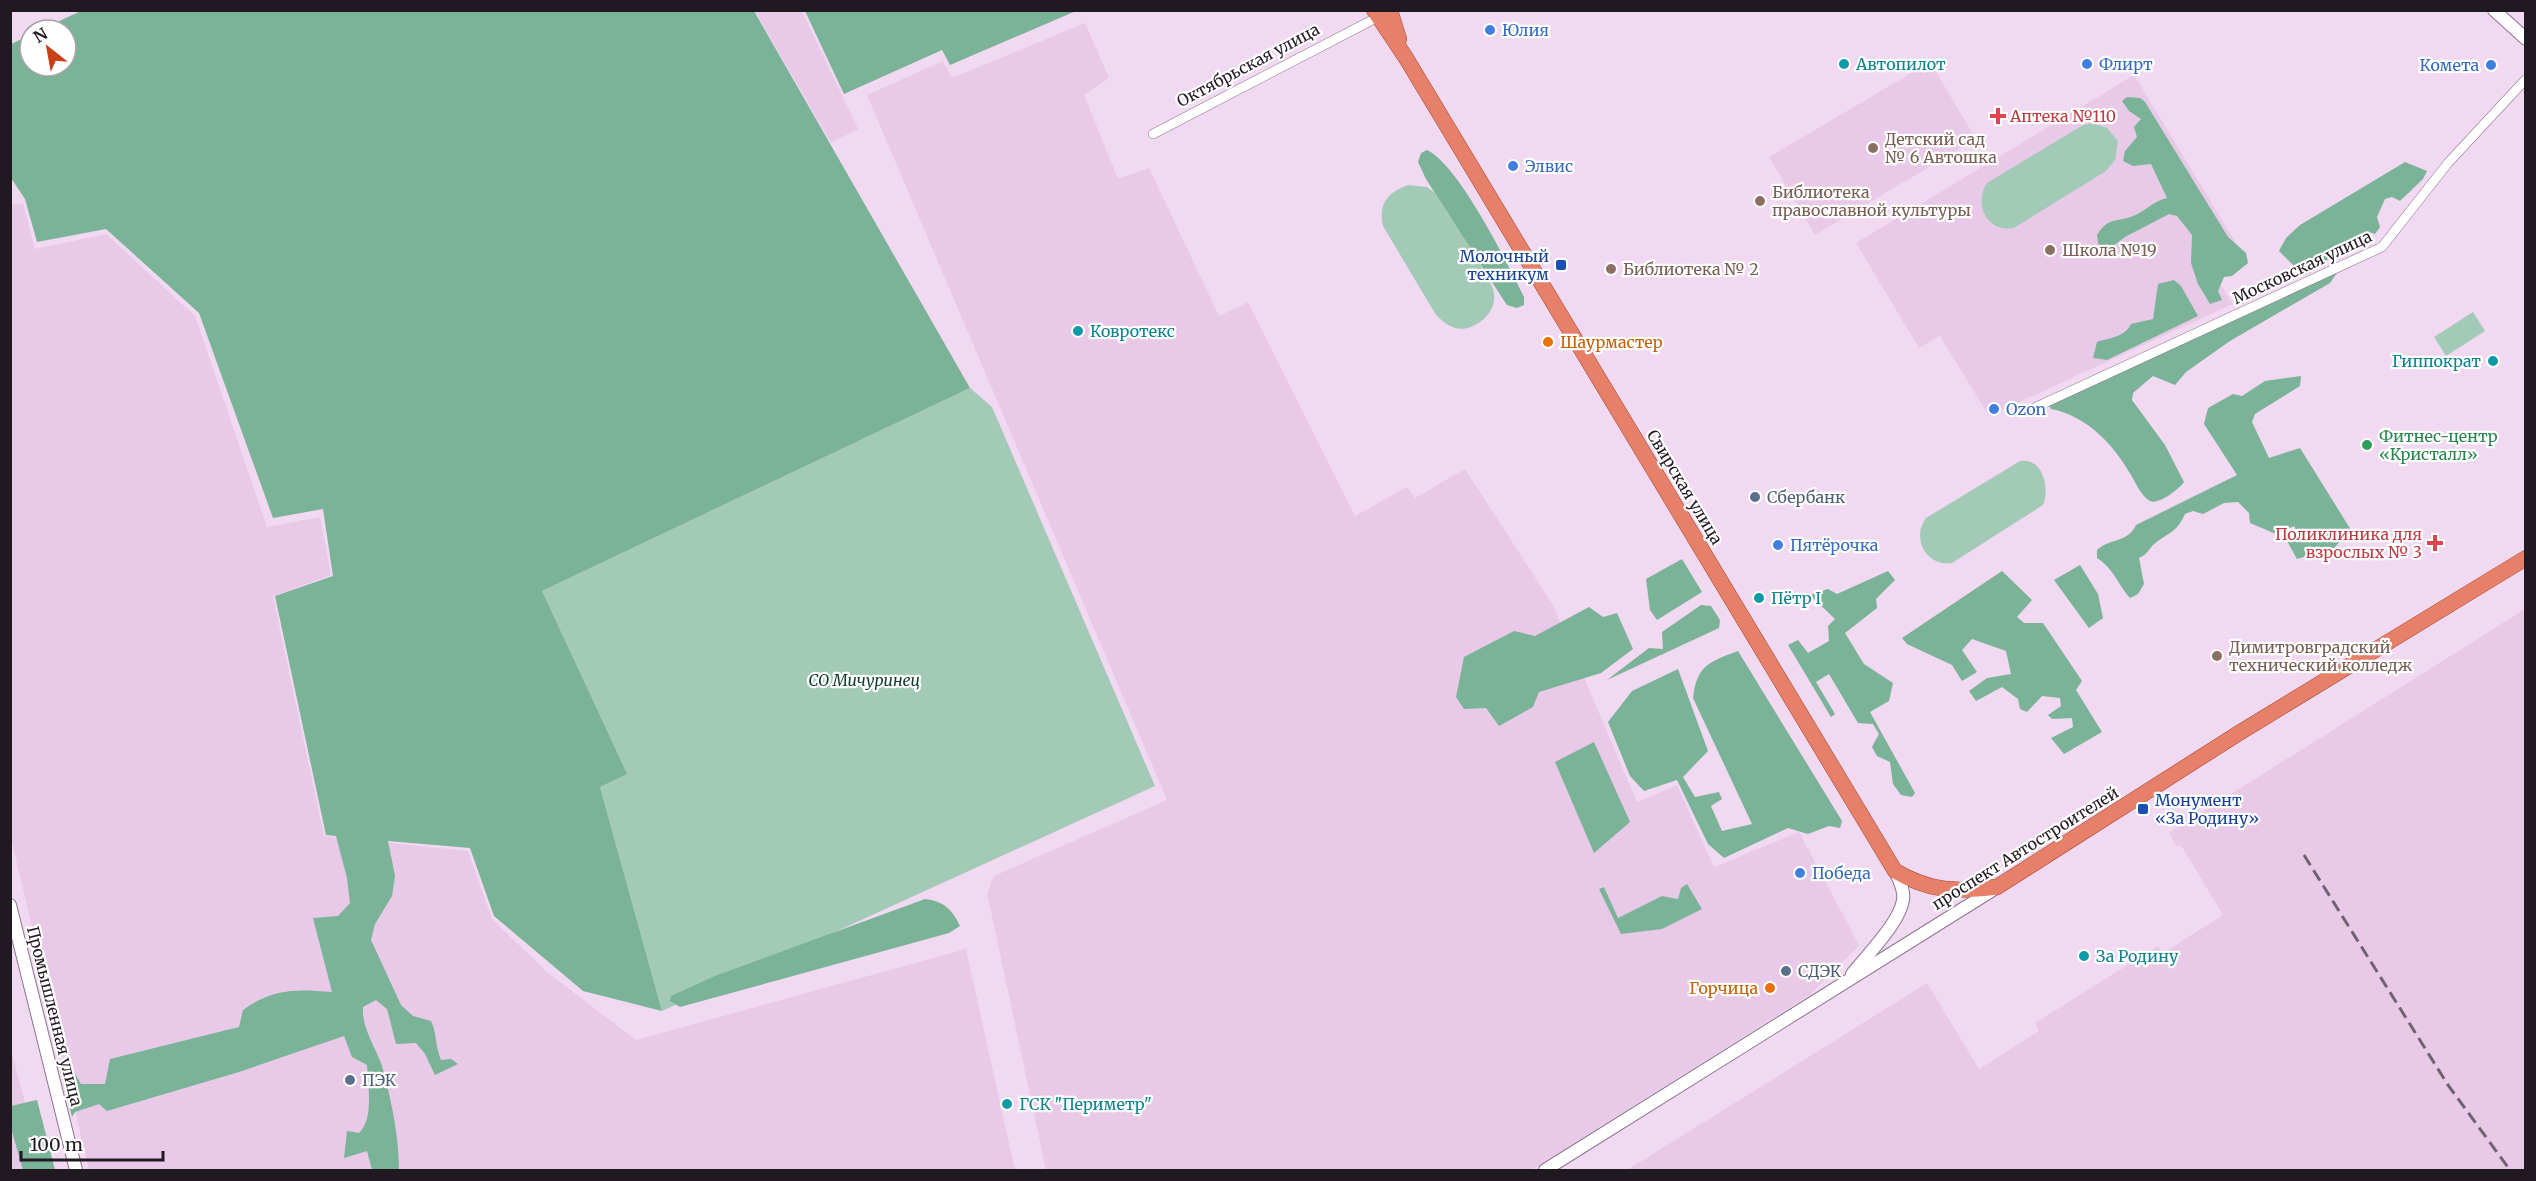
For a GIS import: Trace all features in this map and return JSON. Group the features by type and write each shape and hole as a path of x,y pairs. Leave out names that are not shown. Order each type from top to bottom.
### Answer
{"highway":[{"name":"Свирская улица","path":"1385,12 1406,58 1895,871"},
{"name":"проспект Автостроителей","path":"1997,887 2239,733 2526,558"},
{"path":"1895,871 1926,886 1949,891 1997,887"}],"main road":[{"path":"2494,10 2526,39"},
{"name":"Свирская улица","path":"1846,982 1894,922 1901,908 1904,893 1895,871"},
{"name":"проспект Автостроителей","path":"1545,1170 1997,887"},
{"name":"Промышленная улица","path":"10,905 76,1170"}],"street":[{"name":"Октябрьская улица","path":"1153,134 1385,12"},
{"name":"Московская улица","path":"2034,408 2382,247 2448,164 2526,79"}],"shaded area":[{"path":"755,11 802,11 858,129 831,143"},
{"path":"1085,23 1109,78 1084,95 1118,179 1149,168 1219,316 1248,302 1355,516 1407,487 1415,498 1465,469 1553,605 1637,802 1677,785 1714,867 1799,832 1859,945 1811,994 1531,1170 1046,1170 987,893 994,876 1167,800 867,95 943,61 952,78"},
{"name":"Детский сад № 6 Автошка","path":"1930,62 1976,139 1815,235 1769,157"},
{"name":"Школа №19","path":"2134,75 2244,256 2214,274 2233,304 1989,416 1940,336 1919,348 1856,243"},
{"path":"23,203 35,249 106,234 195,316 267,527 320,517 331,575 273,596 324,836 468,851 492,919 547,972 636,1040 966,949 1015,1170 89,1170 11,838 10,205"},
{"path":"2525,609 2525,1170 1627,1170 1927,983 1979,1069 2039,1031 2035,1023 2158,946 2163,953 2223,915 2181,845 2177,847 2169,833"},
{"path":"10,1046 25,1102 37,1100 55,1170 11,1170"}],"green space":[{"path":"83,10 754,11 970,388 542,591 627,774 600,787 662,1011 583,991 494,916 470,848 388,841 395,876 392,896 375,924 371,940 401,1005 413,1016 431,1021 441,1060 451,1059 458,1064 435,1075 425,1054 416,1043 396,1044 387,1009 376,1000 363,1007 367,1032 382,1065 390,1097 399,1170 372,1170 367,1151 344,1158 347,1131 359,1133 364,1127 369,1101 367,1065 352,1057 344,1036 239,1072 107,1111 99,1104 75,1112 72,1117 59,1065 70,1065 81,1084 105,1084 110,1059 239,1027 243,1010 265,997 308,990 332,992 313,918 338,916 350,903 347,878 336,836 326,835 275,596 333,576 323,509 273,518 199,313 106,229 37,242 25,199 11,178 11,44 18,41 18,78 78,78 78,18 66,18"},
{"path":"805,11 1076,11 950,65 942,50 844,94"},
{"path":"2127,97 2140,98 2145,102 2228,237 2246,253 2248,263 2232,276 2224,277 2218,291 2222,300 2210,304 2198,284 2191,263 2192,235 2177,216 2169,214 2125,237 2105,252 2099,249 2097,235 2109,222 2133,216 2167,198 2151,164 2133,166 2123,161 2125,151 2137,137 2134,127 2141,119 2129,111 2122,101"},
{"path":"2094,123 2107,128 2118,141 2115,160 2106,171 2014,228 1996,226 1990,221 1982,208 1983,191 1987,183 2083,125"},
{"path":"1427,150 1440,159 1481,216 1524,297 1524,305 1517,308 1507,305 1426,179 1418,162 1421,153"},
{"path":"2405,162 2427,171 2423,179 2400,201 2392,197 2385,199 2377,217 2380,227 2375,234 2357,235 2321,265 2303,275 2279,251 2286,238 2300,225"},
{"path":"1408,185 1427,187 1435,193 1491,285 1494,293 1492,309 1482,321 1473,326 1462,329 1453,327 1436,315 1383,226 1382,211 1386,200 1395,191"},
{"path":"2337,273 2330,283 2230,341 2186,372 2175,385 2153,376 2133,393 2132,400 2165,445 2184,482 2163,499 2154,502 2147,499 2116,453 2098,433 2076,418 2051,409 2049,405 2059,400"},
{"path":"2174,280 2181,286 2198,316 2107,360 2093,358 2097,342 2125,332 2131,324 2153,319 2158,284"},
{"path":"2473,312 2485,331 2446,356 2434,337"},
{"path":"2301,376 2300,386 2255,414 2252,422 2269,458 2300,448 2351,530 2334,548 2297,559 2287,541 2298,533 2294,526 2276,534 2250,523 2249,513 2238,502 2224,503 2203,514 2193,511 2185,514 2175,529 2139,558 2144,584 2138,594 2130,598 2103,562 2097,558 2097,550 2124,538 2133,531 2136,525 2237,475 2204,424 2208,408 2233,394 2242,396 2265,381"},
{"name":"СО Мичуринец","path":"970,388 992,407 1155,786 662,1011 600,787 626,774 542,591"},
{"path":"2020,461 2034,464 2043,475 2046,491 2043,505 1952,563 1943,563 1928,556 1920,534 1926,518"},
{"path":"1682,559 1702,592 1657,620 1650,610 1646,579"},
{"path":"2080,565 2098,594 2103,618 2089,628 2054,580"},
{"path":"1888,571 1895,580 1876,599 1877,608 1845,633 1864,664 1893,683 1889,701 1870,712 1915,793 1912,797 1901,795 1893,784 1890,762 1877,756 1872,747 1879,734 1873,724 1858,723 1829,674 1816,682 1835,714 1831,717 1788,645 1798,640 1808,653 1829,641 1828,626 1835,619 1810,595 1828,589 1837,594"},
{"path":"2002,571 2032,600 2017,617 2024,623 2043,623 2082,681 2076,690 2102,732 2064,754 2051,738 2073,727 2072,718 2052,719 2048,715 2061,706 2060,698 2042,696 2027,712 2020,709 2018,699 2002,687 1976,701 1969,691 1987,678 2011,674 2006,651 1972,639 1962,650 1977,672 1962,681 1952,665 1907,644 1902,638"},
{"path":"1701,605 1711,606 1720,620 1719,628 1607,680 1649,648 1663,649 1662,632"},
{"path":"1589,607 1603,617 1617,613 1633,649 1601,673 1539,692 1533,707 1499,726 1486,708 1464,709 1456,697 1464,657 1514,631 1535,636"},
{"path":"1738,651 1842,821 1840,828 1829,826 1808,834 1788,828 1724,858 1708,844 1677,780 1644,791 1630,776 1608,722 1632,691 1678,669 1708,751 1683,777 1695,797 1719,792 1722,799 1711,806 1722,831 1752,824 1693,698 1698,678 1706,666"},
{"path":"1594,742 1630,822 1594,853 1555,762"},
{"path":"1687,884 1702,909 1662,929 1621,934 1599,889 1604,887 1618,918 1662,896 1678,899 1681,888"},
{"path":"925,899 946,907 960,926 949,933 680,1007 670,1001 671,996 715,976"},
{"path":"37,1100 55,1170 23,1170 11,1128 11,1106"}],"railway":[{"path":"2304,855 2448,1085 2510,1170"}],"place":[{"name":"Юлия","path":"1490,30"},
{"name":"Автопилот","path":"1844,64"},
{"name":"Флирт","path":"2087,64"},
{"name":"Комета","path":"2491,65"},
{"name":"Аптека №110","path":"1998,116"},
{"name":"Детский сад № 6 Автошка","path":"1873,148"},
{"name":"Элвис","path":"1513,166"},
{"name":"Библиотека православной культуры","path":"1760,201"},
{"name":"Школа №19","path":"2050,250"},
{"name":"Молочный техникум","path":"1561,265"},
{"name":"Библиотека № 2","path":"1611,269"},
{"name":"Ковротекс","path":"1078,331"},
{"name":"Шаурмастер","path":"1548,342"},
{"name":"Гиппократ","path":"2493,361"},
{"name":"Ozon","path":"1994,409"},
{"name":"Фитнес-центр «Кристалл»","path":"2367,445"},
{"name":"Сбербанк","path":"1755,497"},
{"name":"Поликлиника для взрослых № 3","path":"2435,543"},
{"name":"Пятёрочка","path":"1778,545"},
{"name":"Пётр I","path":"1759,598"},
{"name":"Димитровградский технический колледж","path":"2217,656"},
{"name":"Монумент «За Родину»","path":"2143,809"},
{"name":"Победа","path":"1800,873"},
{"name":"За Родину","path":"2084,956"},
{"name":"СДЭК","path":"1786,971"},
{"name":"Горчица","path":"1770,988"},
{"name":"ПЭК","path":"350,1080"},
{"name":"ГСК \"Периметр\"","path":"1007,1104"}]}
